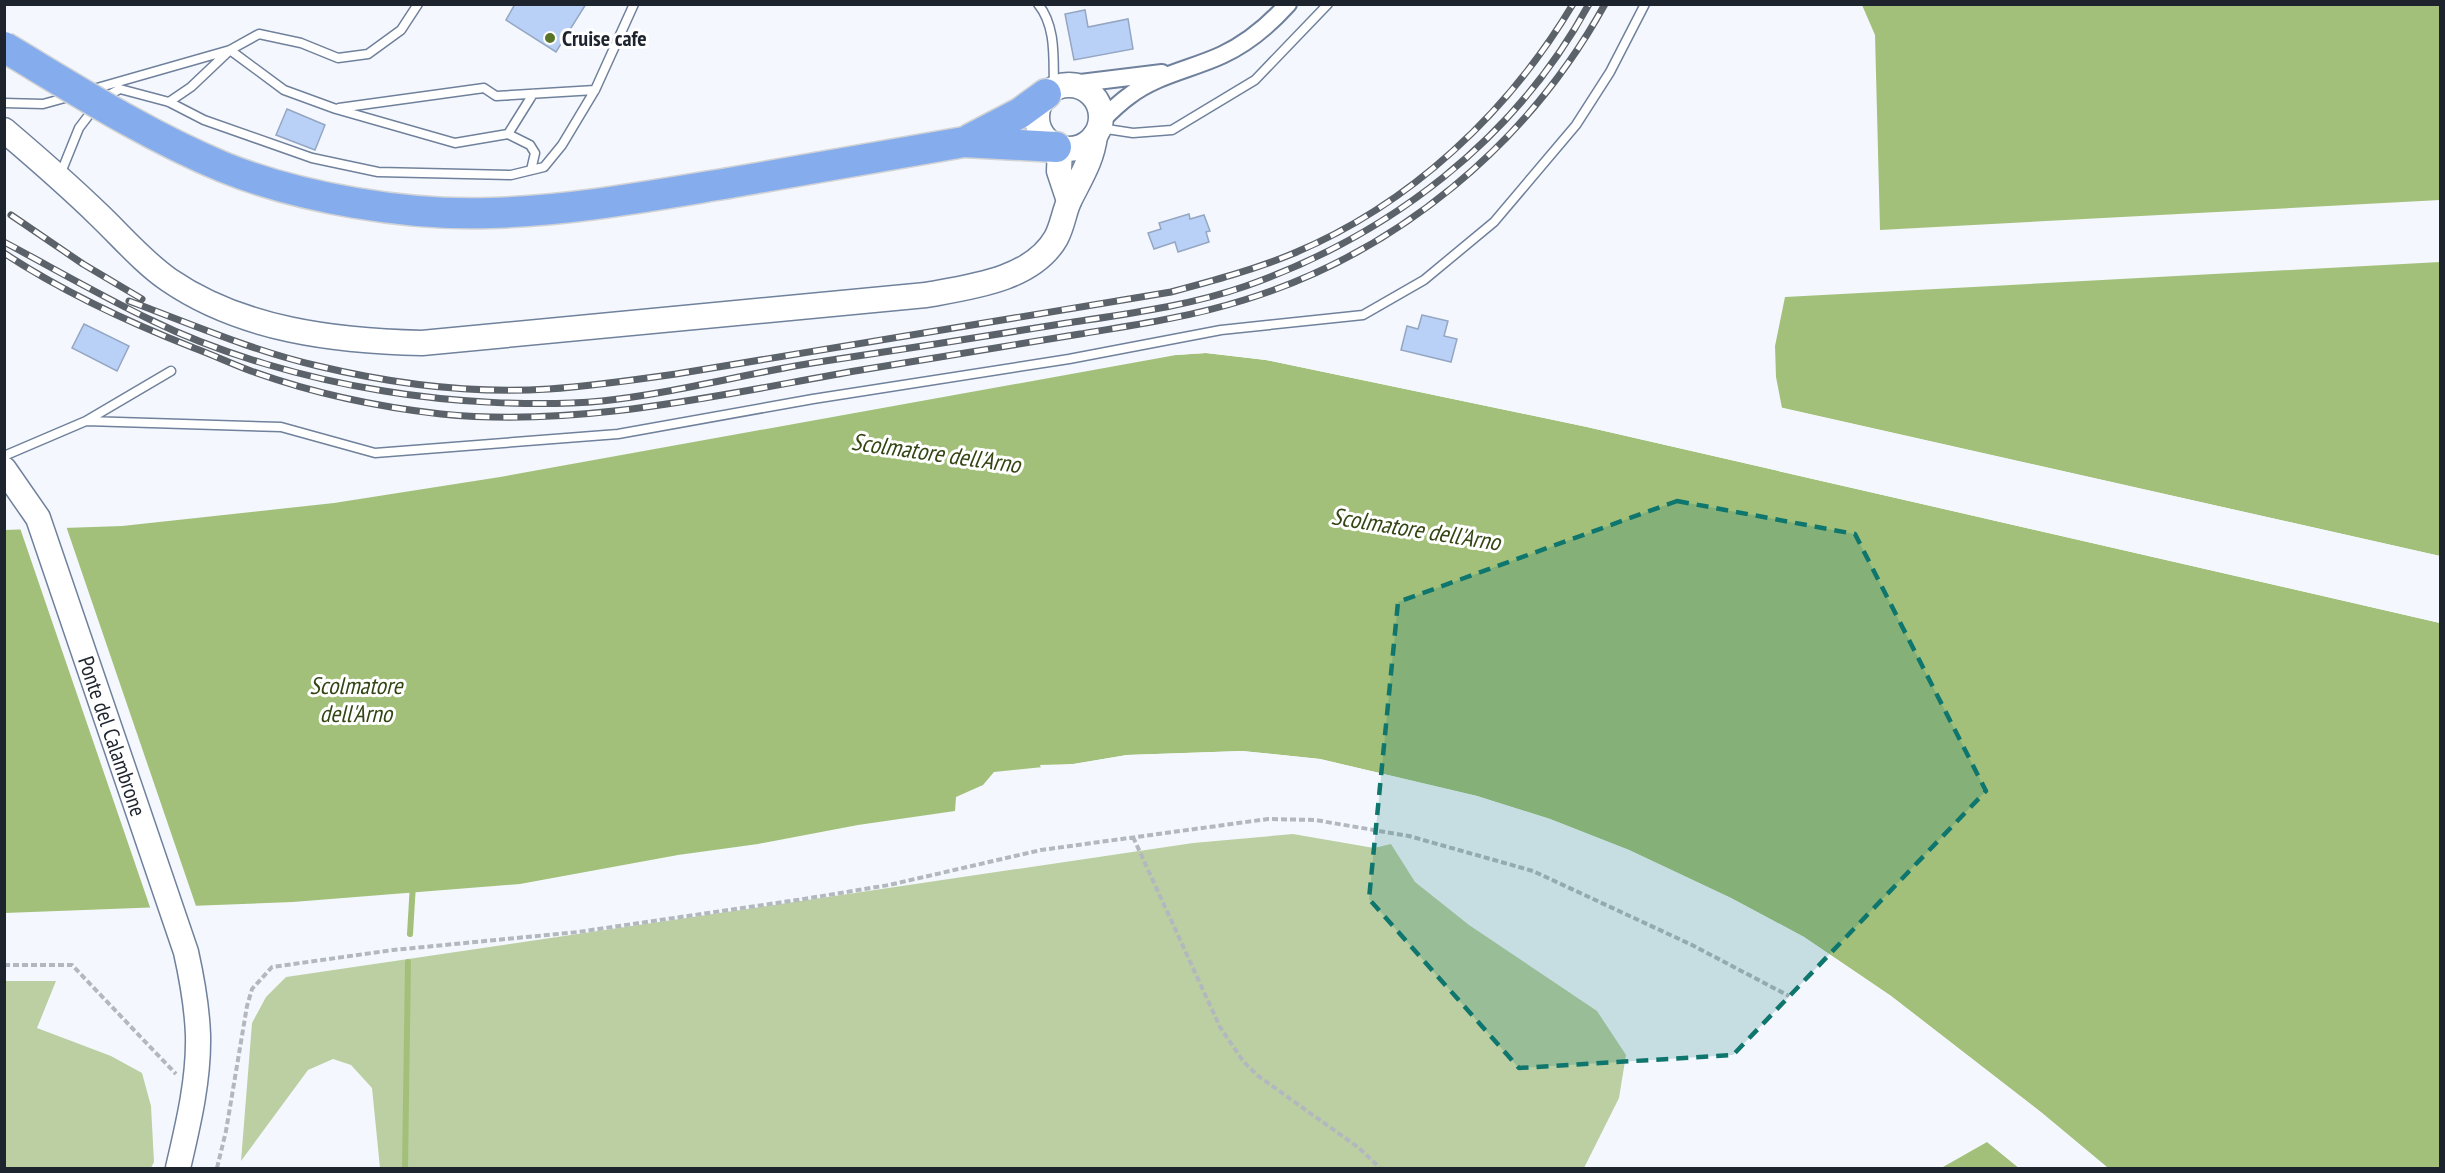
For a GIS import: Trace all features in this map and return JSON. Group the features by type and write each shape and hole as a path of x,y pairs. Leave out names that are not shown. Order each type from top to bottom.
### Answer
{"highway":[{"path":"4,47 127,121 188,152 249,176 337,199 416,210 489,213 582,206 964,142 1058,148"},
{"path":"964,142 998,126 1055,89"}],"street":[{"path":"1178,71 1055,89 1040,103 1037,123 1041,133 1058,148 1079,148 1129,95 1178,71 1234,48 1267,27 1288,4"},
{"path":"4,130 59,177 144,260 170,280 217,307 283,328 366,342 422,343 915,297 1003,277 1040,259 1056,239 1064,222 1069,201 1093,155 1101,111 1091,94 1083,88 1055,89"},
{"path":"1058,148 1059,171 1069,201"},
{"name":"Ponte del Calambrone","path":"4,469 38,518 186,952 194,994 198,1037 194,1094 178,1168"}],"lane":[{"path":"170,102 191,87 230,50 259,33 302,43 338,58 368,54 401,30 418,4"},
{"path":"59,177 80,128 100,100 120,89 170,102 204,120 312,158 378,172 511,175 544,167 562,145 595,90 634,4"},
{"path":"1038,4 1044,12 1052,37 1055,89"},
{"path":"1099,128 1133,134 1172,130 1255,80 1328,4"},
{"path":"86,421 281,427 375,453 618,434 813,399 1069,359 1221,330 1363,315 1424,280 1494,222 1576,125 1610,72 1645,4"},
{"path":"4,103 43,104 230,50"},
{"path":"230,50 284,90 336,109 455,143 508,134 530,145 535,153 531,170"},
{"path":"336,109 484,88 496,96 595,90"},
{"path":"508,134 533,94"},
{"path":"4,456 86,421 171,371"}],"path":[{"path":"217,1168 226,1131 247,1006 252,988 272,967 393,950 578,932 804,899 889,885 1041,850 1268,819 1315,820 1409,836 1533,872 1692,945 1789,996"},
{"path":"1132,837 1220,1027 1243,1061 1257,1075 1359,1148 1380,1168"},
{"path":"4,965 72,965 194,1094"}],"highlighted area":[{"path":"1677,501 1855,534 1986,791 1733,1055 1519,1068 1369,899 1398,602"}],"shaded area":[{"path":"1293,834 1374,848 1391,844 1415,882 1469,925 1597,1011 1626,1055 1619,1098 1584,1168 380,1168 372,1088 351,1065 333,1059 308,1070 241,1161 252,1023 266,997 286,977 1193,843"},
{"path":"5,981 56,981 37,1028 111,1056 142,1073 151,1106 154,1162 151,1168 5,1168"}],"water":[{"path":"1862,5 2440,5 2440,200 1880,230 1875,35"},
{"path":"2440,262 2440,556 1782,408 1776,377 1775,346 1785,297"},
{"name":"Scolmatore dell'Arno","path":"1206,353 1266,360 1587,427 2440,623 2440,1168 2108,1168 2042,1113 1891,996 1804,937 1731,898 1629,850 1550,819 1477,796 1320,759 1242,751 1127,755 1073,764 994,772 983,785 956,797 955,811 678,855 520,884 293,902 5,913 4,530 122,526 334,503 500,477 1176,355"},
{"path":"1987,1142 2019,1168 1941,1168 1943,1167"}],"pier":[{"path":"1206,350 1267,357 1588,424 2440,620 2440,623 1587,427 1266,360 1206,353 1176,355 1176,352"},
{"path":"1779,407 2440,556 2440,559 1781,411"},
{"path":"66,526 197,909 151,910 20,528"},
{"path":"1242,751 1320,759 1477,796 1550,819 1629,850 1731,898 1804,937 1891,996 2042,1113 2108,1168 2103,1168 2040,1115 1889,999 1802,940 1729,900 1628,852 1549,822 1476,799 1319,762 1242,754 1127,758 1074,766 1041,768 1040,765 1074,764 1127,755"},
{"path":"1985,1140 1988,1140 2022,1168 2019,1168"}],"building":[{"path":"515,4 586,4 556,52 506,20"},
{"path":"1085,10 1088,27 1128,19 1133,49 1074,60 1065,14"},
{"path":"287,109 325,125 315,150 276,135"},
{"path":"1189,214 1190,219 1204,215 1210,231 1206,232 1209,242 1178,252 1175,242 1154,249 1148,233 1161,229 1159,223"},
{"path":"1422,315 1448,321 1444,336 1457,339 1451,362 1401,350 1407,326 1418,329"},
{"path":"84,324 129,346 117,371 72,348"}],"waterway":[{"path":"410,934 413,884"},
{"path":"405,1168 408,962"}],"railway":[{"path":"129,301 246,345 318,366 404,383 462,389 520,390 581,386 676,374 1171,292 1292,254 1335,234 1377,210 1452,152 1487,118 1547,44 1573,4"},
{"path":"4,242 114,301 178,332 265,364 325,380 384,391 464,401 549,404 630,397 797,366 1157,309 1224,293 1299,265 1350,240 1398,210 1444,177 1486,140 1524,98 1559,53 1589,4"},
{"path":"4,253 73,293 169,338 274,379 369,403 441,414 494,417 600,413 704,398 1162,320 1224,306 1300,280 1354,254 1405,223 1453,187 1497,147 1538,103 1574,55 1605,4"},
{"path":"11,215 83,264 142,299"}],"place":[{"name":"Cruise cafe","path":"550,38"}]}
